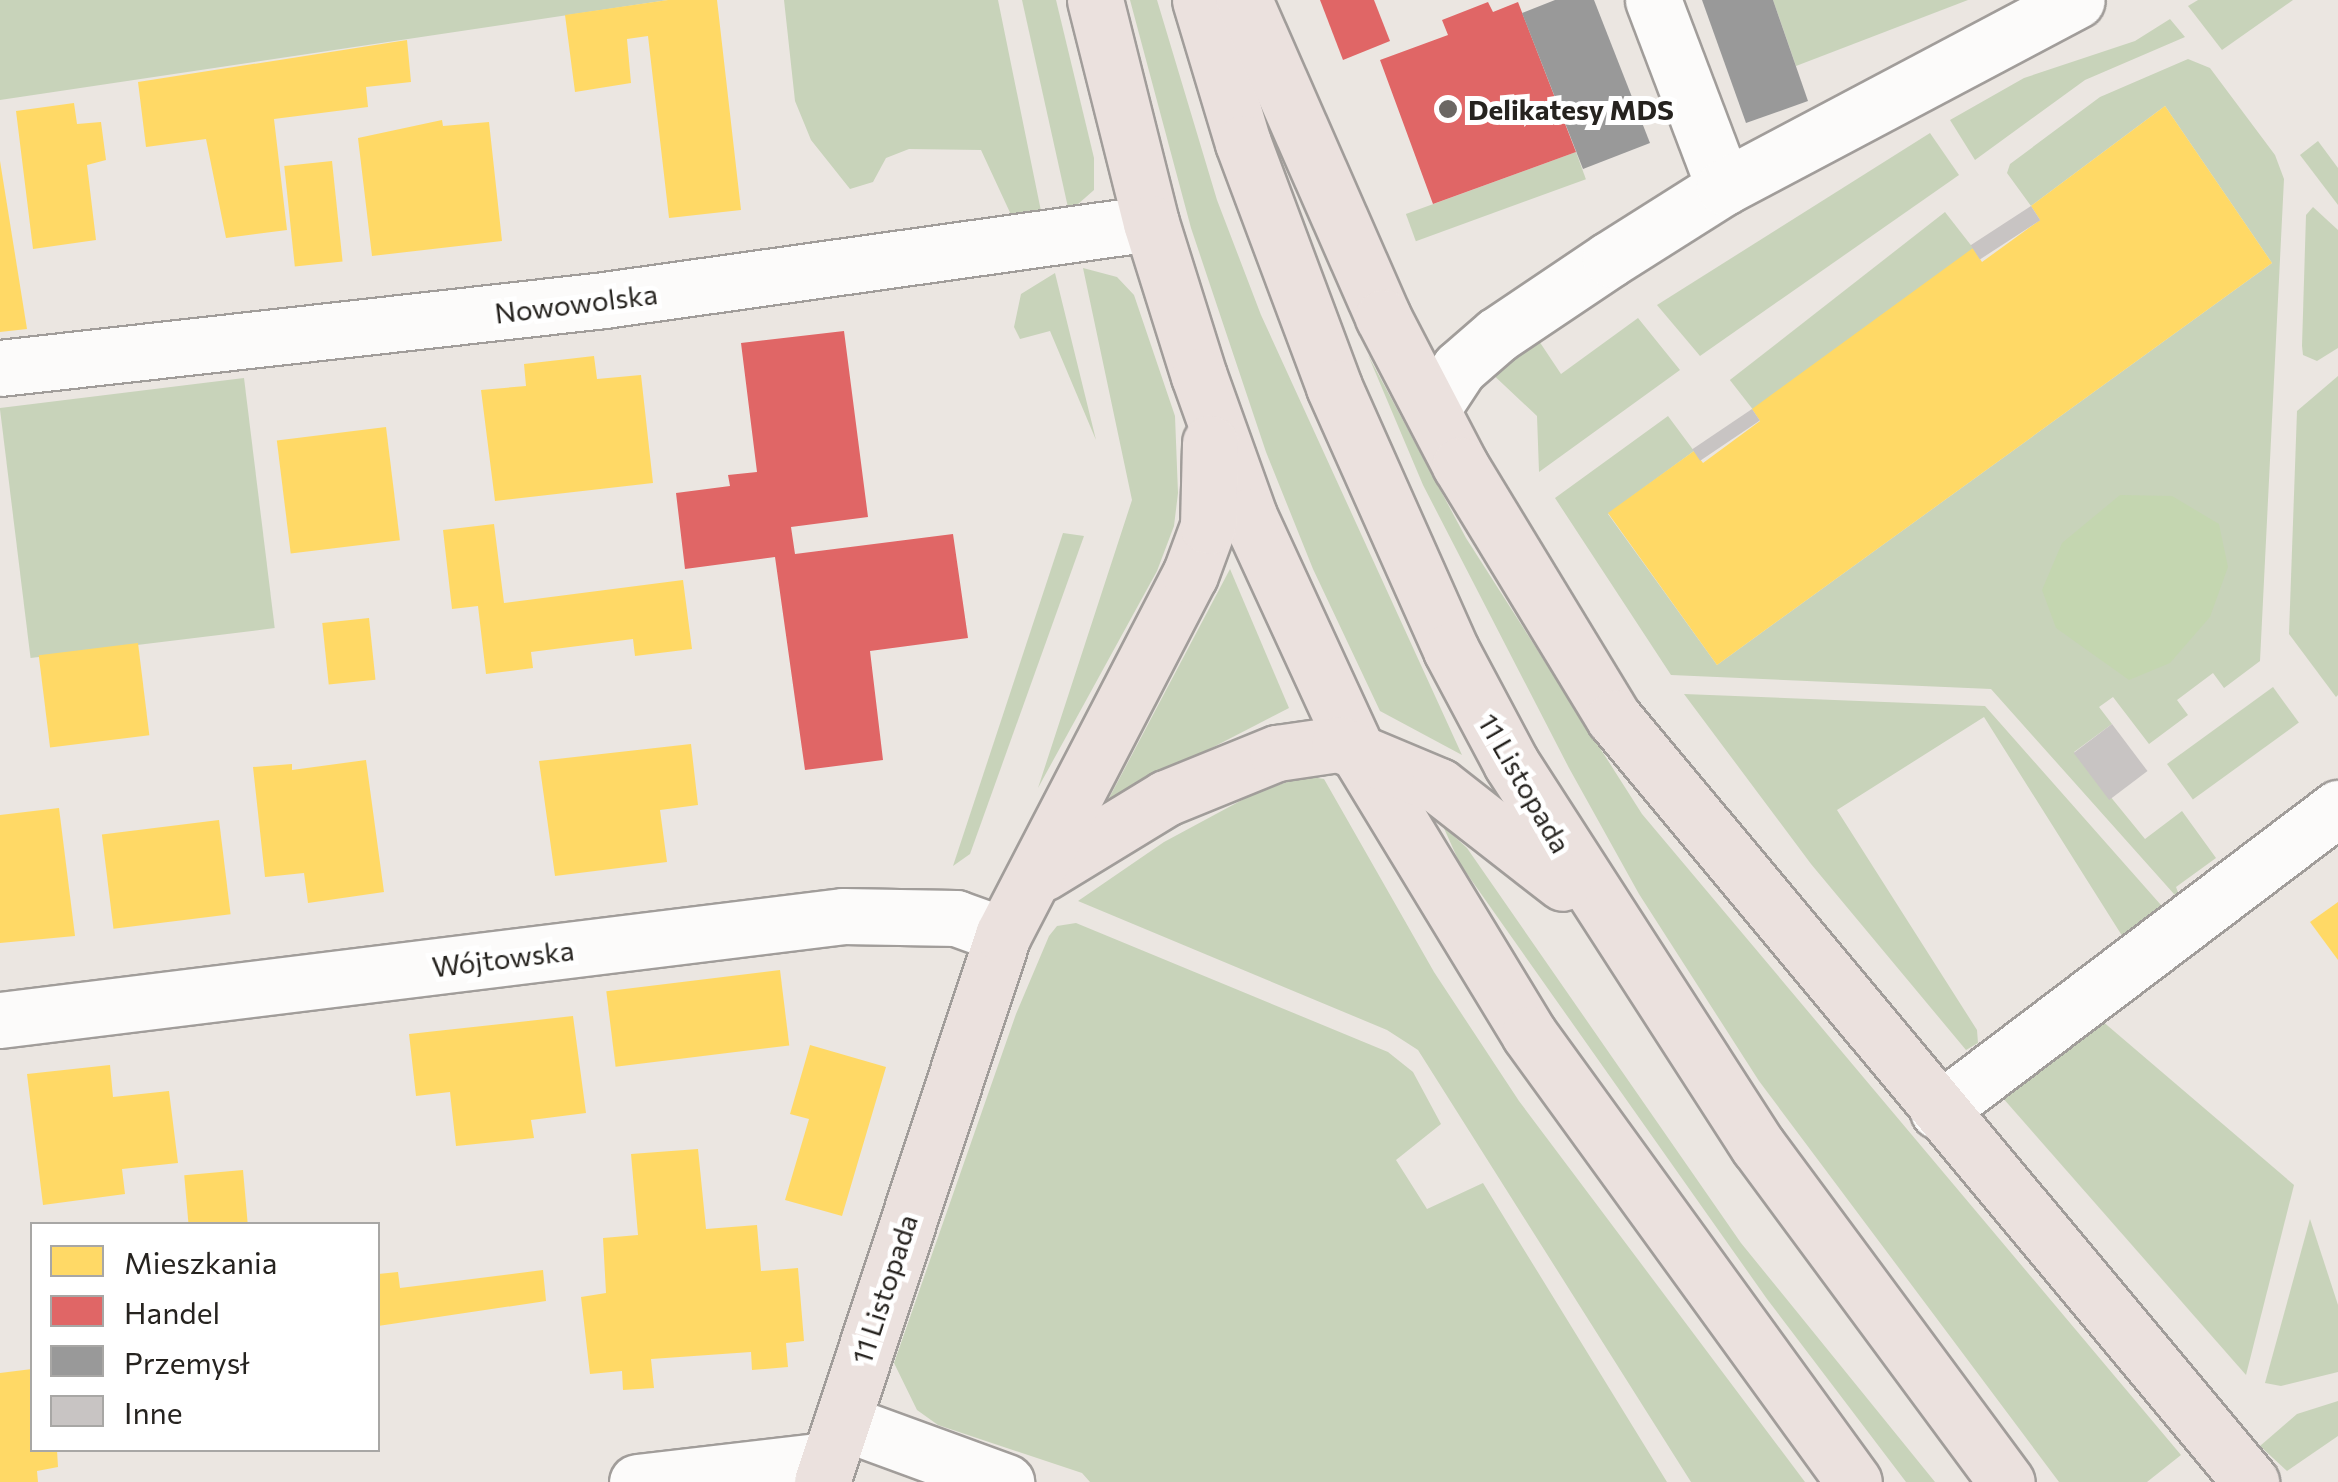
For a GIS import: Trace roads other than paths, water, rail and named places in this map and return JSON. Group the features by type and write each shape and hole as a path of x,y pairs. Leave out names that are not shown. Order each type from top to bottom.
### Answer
{"main road":[{"name":"11 Listopada","path":"1095,0 1151,223 1199,376 1249,516 1357,751 1539,1048 1854,1482"},
{"name":"11 Listopada","path":"1200,0 1288,267 1383,502 1510,763 1610,926 1758,1146 2007,1482"},
{"path":"1244,0 1345,235 1432,409 1552,622 1614,718 2251,1482"},
{"name":"11 Listopada","path":"831,1455 1004,935 1037,877 1208,526 1210,444 1199,376"},
{"path":"1037,877 1107,828 1233,770 1320,744 1357,751 1478,810 1610,926"}],"street":[{"path":"1653,0 1724,187"},
{"path":"1432,409 1459,368 1497,335 1724,187 2078,0"},
{"name":"Nowowolska","path":"0,368 622,298 1151,223"},
{"path":"1938,1111 2338,808"},
{"name":"Wójtowska","path":"0,1020 842,916 937,916 1004,935"},
{"path":"638,1482 831,1455 1006,1482"}],"place":[{"name":"Delikatesy MDS","path":"1448,109"}]}
